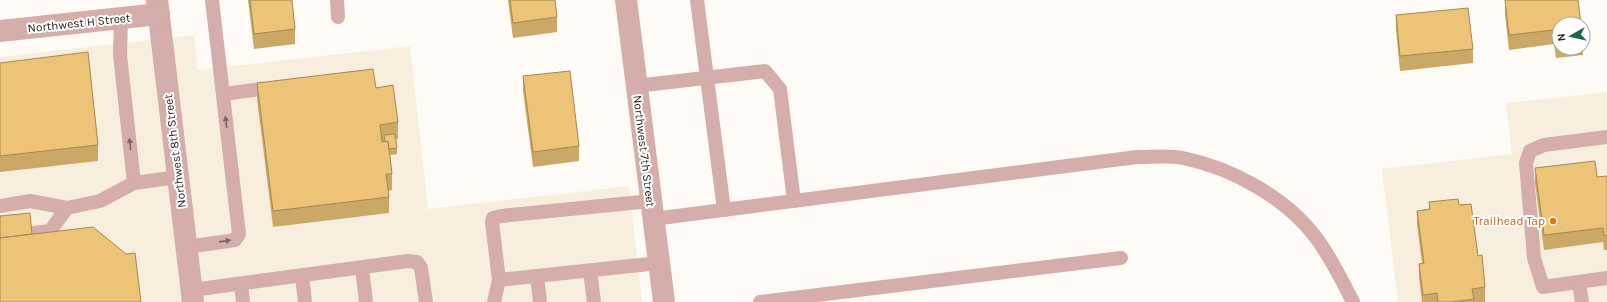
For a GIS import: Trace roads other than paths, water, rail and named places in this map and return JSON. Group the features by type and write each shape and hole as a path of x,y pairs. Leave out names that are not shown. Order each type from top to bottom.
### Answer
{"street":[{"name":"Northwest 7th Street","path":"626,0 664,302"},
{"name":"Northwest H Street","path":"0,31 121,18 158,7"},
{"name":"Northwest 8th Street","path":"158,7 193,296"}],"lane":[{"path":"187,247 235,240 239,234 212,0"},
{"path":"337,0 338,18"},
{"path":"696,0 724,210"},
{"path":"121,18 120,55 134,183"},
{"path":"636,86 765,71 780,89 794,201"},
{"path":"223,94 262,89"},
{"path":"1607,137 1544,146 1530,151 1526,163 1534,258 1543,287 1607,278"},
{"path":"494,302 499,280 492,222 493,218 501,216 652,210 724,210 1137,157 1182,158 1226,171 1266,192 1297,217 1316,237 1335,265 1353,302"},
{"path":"0,206 30,201 67,208 100,201 134,183 178,177"},
{"path":"0,237 50,231 67,208"},
{"path":"760,302 1121,258"},
{"path":"193,296 241,284 408,261 417,262 421,268 426,302"},
{"path":"499,280 659,263"},
{"path":"362,268 366,302"},
{"path":"590,271 594,302"},
{"path":"302,276 305,302"},
{"path":"537,276 540,302"},
{"path":"1579,283 1582,302"},
{"path":"241,284 243,302"}],"place":[{"name":"Trailhead Tap","path":"1553,221"}]}
